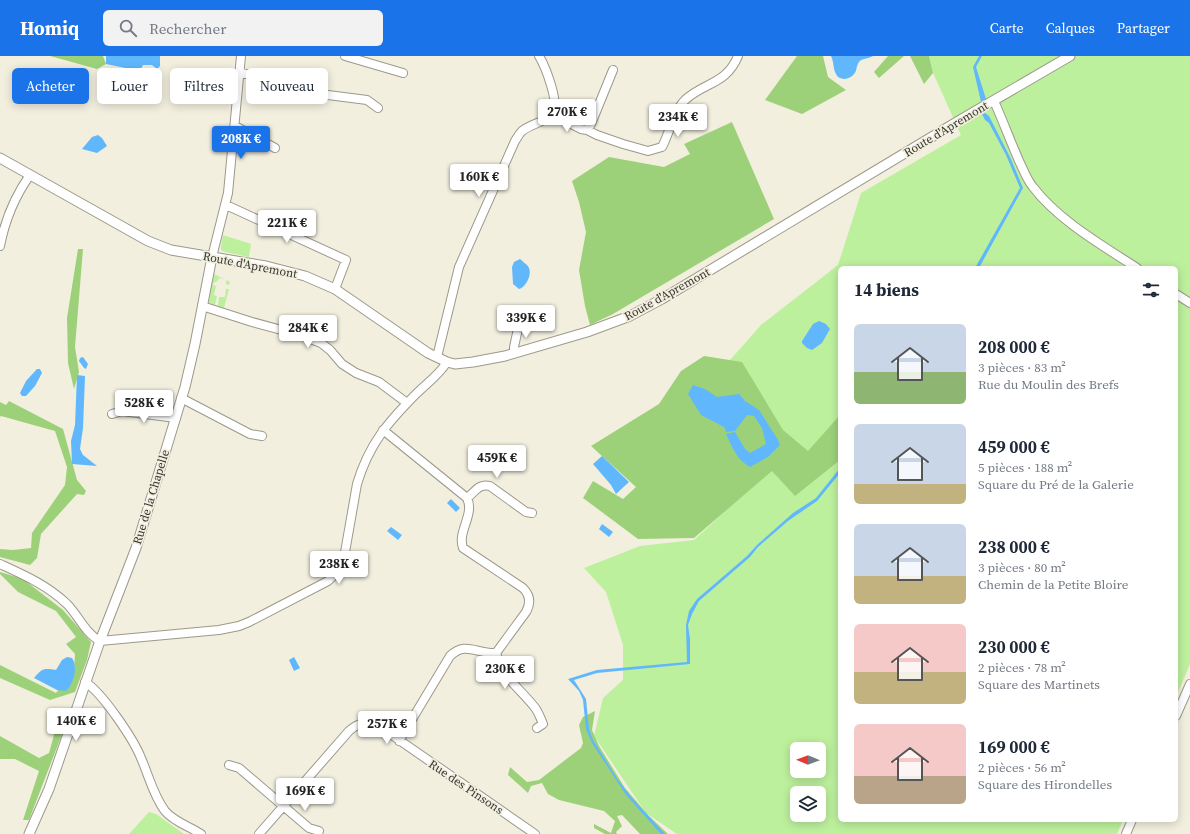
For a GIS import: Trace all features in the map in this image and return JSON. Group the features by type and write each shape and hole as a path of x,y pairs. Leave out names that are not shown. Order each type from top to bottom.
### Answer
{"street":[{"path":"212,257 228,194 241,56"},
{"path":"345,56 403,73"},
{"path":"437,358 460,267 515,141 522,131 552,114 555,109 548,76 539,56"},
{"path":"552,114 581,129 587,130 604,138 648,151 662,147 678,109 685,100 718,81 727,74 738,56"},
{"name":"Route d'Apremont","path":"0,158 158,246 170,250 288,271 305,276 335,289 437,358 455,364 473,362 514,353 602,327 630,316 662,299 1070,56"},
{"path":"587,130 591,124 613,70"},
{"path":"239,72 328,95 367,100 378,108"},
{"path":"994,101 1026,176 1033,187 1049,204 1078,229 1134,266"},
{"path":"235,126 276,148"},
{"path":"0,246 1,235 18,192 30,175"},
{"path":"226,205 346,260 335,289"},
{"name":"Rue de la Chapelle","path":"29,834 48,789 85,682 136,548 176,418 195,344 212,257"},
{"path":"1178,295 1190,303"},
{"path":"202,306 300,335 321,343 330,350 342,364 379,382 407,403"},
{"path":"514,353 519,324 522,321 534,320"},
{"path":"0,564 33,579 50,589 70,607 89,632 100,641 219,630 234,627 270,612 328,581 337,574 342,566 359,478 366,460 383,430 407,403 440,372 447,362"},
{"path":"181,398 250,434 262,436"},
{"path":"112,414 122,411 176,418"},
{"path":"383,430 467,498 469,507 462,539 463,548 523,588 529,596 529,607 496,653"},
{"path":"467,498 481,486 487,485 526,512 532,513"},
{"path":"399,741 450,656 456,650 461,648 496,653"},
{"path":"496,653 498,661 507,678 536,710 543,724 538,728"},
{"path":"85,682 108,706 136,747 156,796 166,812 171,817 201,834"},
{"path":"1178,711 1190,684"},
{"name":"Rue des Pinsons","path":"259,834 348,731 362,723 369,722 376,724 535,834"},
{"path":"229,765 239,768 309,828 319,831"},
{"path":"1126,834 1131,822"}],"green space":[{"path":"50,56 103,56 106,64 97,69"},
{"path":"797,56 823,56 828,77 846,90 802,114 765,100"},
{"path":"888,56 904,56 879,78 874,72"},
{"path":"910,56 929,56 933,73 924,84"},
{"path":"929,56 1190,56 1190,664 1178,692 1178,266 838,266 838,822 1122,822 1117,834 677,834 646,813 594,736 603,698 623,680 623,645 606,592 584,568 640,546 694,540 788,453 730,360 761,325 838,265 861,193 961,135 933,73"},
{"path":"732,122 774,219 613,314 590,325 579,270 586,232 572,181 609,157 664,167 690,154 684,144"},
{"path":"223,235 251,244 249,257 221,250"},
{"path":"78,249 83,249 75,347 79,372 74,389 68,363 67,318"},
{"path":"214,274 226,280 220,278 214,282 213,285 216,286 214,295 217,296 215,305 209,303"},
{"path":"226,280 230,282 229,285 226,284"},
{"path":"226,289 229,289 224,308 218,306 219,297 225,297"},
{"path":"704,356 742,362 783,430 808,451 838,417 838,462 795,496 772,471 694,538 638,539 583,498 593,481 623,499 636,487 591,446 659,404 681,371"},
{"path":"9,401 63,429 77,480 86,491 84,495 77,494 41,534 37,558 30,565 0,557 0,549 13,550 31,548 32,533 65,485 67,467 55,431 1,416 0,417 0,402 6,405"},
{"path":"0,572 23,579 63,610 91,642 87,660 75,692 50,700 0,678 0,665 56,693 74,669 75,654 66,644 76,637 56,611 18,592 0,574"},
{"path":"595,711 592,730 599,746 625,788 649,816 668,834 640,834 622,815 617,816 622,826 616,832 617,834 605,834 594,828 594,824 611,833 615,821 604,811 559,800 548,794 542,783 531,786 528,793 508,775 510,767 527,782 539,780 581,748 583,743 579,725 583,717"},
{"path":"69,716 29,820 23,820 39,771 15,759 0,759 0,736 39,758 49,753 59,717"},
{"path":"149,812 156,814 184,834 129,834"}],"water":[{"path":"106,56 160,56 160,66 158,68 152,65 143,65 142,68 125,68 106,64"},
{"path":"831,56 873,56 860,61 856,71 850,78 842,79 837,76 834,70"},
{"path":"979,56 982,56 976,67 986,99 981,102 973,67"},
{"path":"985,113 989,116 1011,159 1023,188 980,266 976,266 1020,188 1006,155 989,123 985,120 982,114"},
{"path":"98,135 107,146 97,153 82,149 92,137"},
{"path":"520,259 528,267 530,274 524,286 519,289 513,284 512,267 514,262"},
{"path":"819,321 826,324 830,329 822,343 812,350 807,348 802,341 813,324"},
{"path":"83,357 88,364 86,369 79,361 80,358"},
{"path":"37,369 40,369 42,373 35,386 26,396 22,396 20,393 26,381"},
{"path":"77,375 85,376 83,428 80,449 83,455 97,466 72,464 71,441 75,425"},
{"path":"693,385 705,389 717,397 739,394 745,401 759,410 780,445 768,457 750,467 745,464 735,453 726,434 735,432 745,449 750,453 766,444 762,428 754,416 747,415 735,431 726,432 724,427 701,415 688,394"},
{"path":"602,456 629,482 616,494 611,485 593,464"},
{"path":"838,470 838,475 817,501 788,521 758,547 750,557 699,601 688,625 690,639 690,664 597,673 574,680 586,699 589,729 593,740 618,780 632,798 665,834 661,834 626,795 592,743 586,729 583,700 579,691 568,679 597,670 687,662 686,625 689,611 697,599 747,556 757,545 793,513 816,498"},
{"path":"451,499 460,508 456,512 447,503"},
{"path":"602,524 613,532 609,537 599,529"},
{"path":"391,527 402,535 398,540 387,531"},
{"path":"67,657 72,658 74,661 75,670 73,680 66,691 57,690 34,678 39,672 44,670 56,670 62,660"},
{"path":"294,657 300,668 294,671 289,660"}]}
